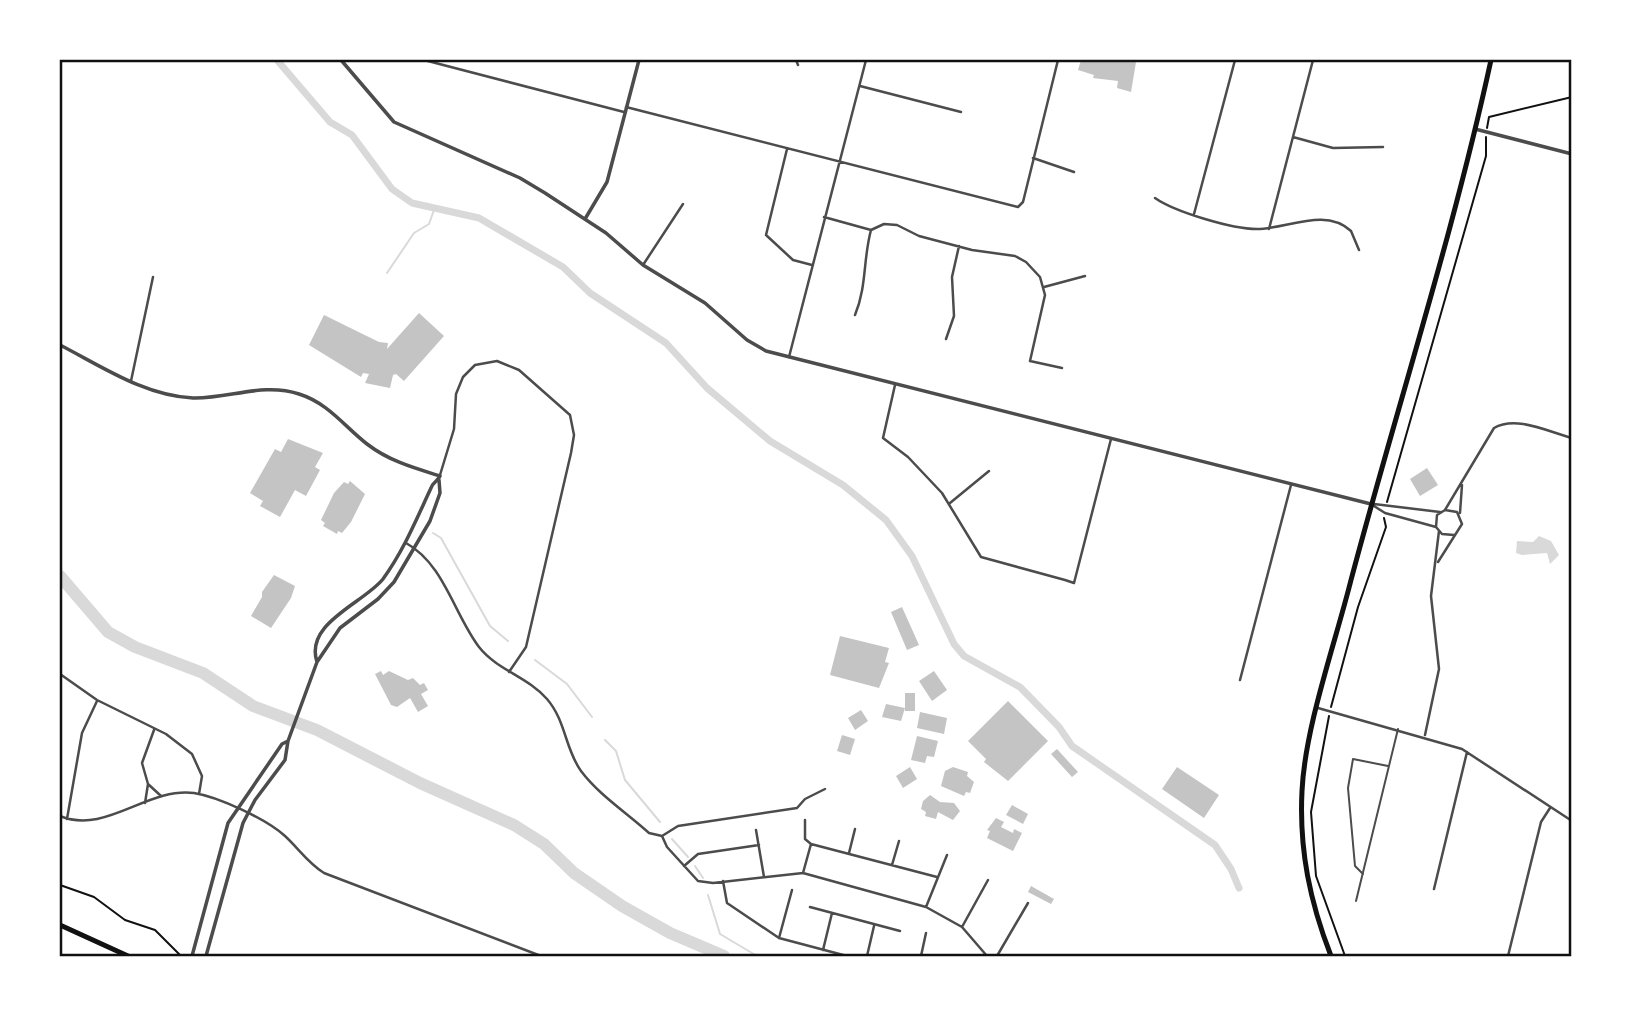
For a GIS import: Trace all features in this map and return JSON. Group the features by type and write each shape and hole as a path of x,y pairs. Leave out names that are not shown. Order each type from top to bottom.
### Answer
{"highway":[{"path":"1331,957 1309,891 1301,829 1304,772 1371,504 1475,130 1491,60"},
{"path":"60,925 128,957"}],"street":[{"path":"341,60 394,122 520,178 585,219 643,265 705,303 754,345 789,357 1291,485 1371,504 1387,503 1419,512 1453,510 1460,515"},
{"path":"424,60 1020,206 1058,60"},
{"path":"585,219 607,182 639,60"},
{"path":"796,60 798,65"},
{"path":"789,357 866,60"},
{"path":"1195,214 1235,60"},
{"path":"1269,229 1313,60"},
{"path":"860,86 961,112"},
{"path":"1475,130 1572,154"},
{"path":"1293,138 1333,148 1383,147"},
{"path":"787,149 766,236 793,260 811,265"},
{"path":"1033,158 1074,172"},
{"path":"1154,198 1167,207 1246,228 1269,229 1310,220 1335,223 1351,231 1359,250"},
{"path":"643,265 683,204"},
{"path":"824,217 871,230 891,224 919,236 958,247 1020,258 1037,272 1044,287 1045,301 1030,360 1062,368"},
{"path":"855,315 866,284 865,255 871,230"},
{"path":"946,338 954,316 952,277 958,247"},
{"path":"1044,287 1085,276"},
{"path":"131,382 153,277"},
{"path":"60,345 131,382 184,398 208,398 263,389 300,394 326,407 365,443 385,456 440,478"},
{"path":"206,957 244,813 279,770 317,662 340,628 387,591 415,548 440,493 440,478 454,429 456,394 463,377 475,365 497,361 519,370 570,415 573,425 571,453 526,647 509,671"},
{"path":"895,384 883,435 927,476 950,503 981,557 1074,583 1111,439"},
{"path":"1445,510 1489,432 1501,424 1517,423 1572,438"},
{"path":"950,503 989,471"},
{"path":"317,662 314,651 325,628 377,586 406,543 430,489 440,478"},
{"path":"1437,562 1462,524 1460,515 1463,481"},
{"path":"1240,680 1291,485"},
{"path":"1371,504 1385,513 1454,535"},
{"path":"1425,736 1439,669 1432,596 1440,512"},
{"path":"406,543 415,548 440,579 481,650 540,691 558,713 581,771 656,837 678,826 797,808 805,799 825,789"},
{"path":"60,674 97,700 155,729 192,754 202,776 199,794"},
{"path":"67,819 82,733 97,700"},
{"path":"1318,708 1425,736 1467,752 1572,821"},
{"path":"145,803 148,784 142,763 155,729"},
{"path":"192,957 221,843 235,809 267,771 282,744 288,741"},
{"path":"1434,889 1467,752"},
{"path":"148,784 163,797"},
{"path":"60,816 67,819 93,820 179,793 199,794 244,813 285,836 310,864 324,873 541,957"},
{"path":"1508,957 1541,822 1550,807"},
{"path":"805,820 805,839 811,844 937,877"},
{"path":"849,853 855,829"},
{"path":"756,830 764,877"},
{"path":"662,836 667,847 698,881 803,873 926,907 962,927 987,957"},
{"path":"892,865 899,841"},
{"path":"803,873 811,844"},
{"path":"684,866 698,854 759,845"},
{"path":"926,907 947,855"},
{"path":"962,927 988,880"},
{"path":"723,881 727,903 779,938 847,957"},
{"path":"779,938 792,890"},
{"path":"997,957 1028,902"},
{"path":"810,907 900,931"},
{"path":"823,950 832,913"},
{"path":"867,957 875,924"},
{"path":"920,957 926,933"}],"lane":[{"path":"1356,901 1398,729"},
{"path":"1363,874 1355,866 1348,788 1353,758 1389,767"}],"path":[{"path":"1487,125 1489,117 1572,97"},
{"path":"1389,494 1486,156 1486,141"},
{"path":"1332,701 1358,607 1386,527 1384,521"},
{"path":"1328,720 1311,812 1316,876 1345,957"},
{"path":"60,885 94,897 125,920 155,930 181,957"}],"shaded area":[{"path":"1539,536 1551,541 1559,555 1550,564 1547,553 1516,553 1517,541 1533,542"}],"building":[{"path":"1081,60 1140,60 1136,62 1131,92 1117,88 1118,81 1093,78 1094,75 1078,70"},
{"path":"419,313 444,336 404,381 396,374 393,375 390,388 365,383 369,374 363,373 361,377 309,345 324,315 379,342 388,343 387,349"},
{"path":"288,439 323,453 315,467 320,470 306,496 295,490 280,517 260,506 263,501 250,493 275,449 281,452"},
{"path":"1427,468 1438,485 1420,496 1410,479"},
{"path":"350,481 365,494 351,522 342,533 338,531 337,534 323,526 325,523 321,520 334,493 344,482 348,484"},
{"path":"274,575 295,586 291,598 271,628 251,616 262,592"},
{"path":"902,607 919,645 907,650 891,612"},
{"path":"840,636 889,648 885,662 889,663 879,688 830,675"},
{"path":"381,671 383,675 389,671 408,680 413,678 420,685 424,683 428,690 421,694 428,706 418,712 410,698 397,707 391,705 375,674"},
{"path":"934,671 947,690 932,701 919,681"},
{"path":"905,693 915,693 915,711 905,711"},
{"path":"1008,701 1048,741 1008,781 984,762 986,759 968,741"},
{"path":"886,704 905,708 901,721 882,717"},
{"path":"861,710 868,721 855,730 848,718"},
{"path":"920,712 947,718 944,734 917,728"},
{"path":"842,735 855,739 850,755 837,751"},
{"path":"917,736 938,741 934,757 927,756 925,763 911,760"},
{"path":"1057,749 1078,772 1072,777 1051,754"},
{"path":"910,767 917,779 903,788 896,776"},
{"path":"953,767 968,772 967,776 974,782 970,793 966,792 964,796 941,786 945,771"},
{"path":"1177,767 1219,795 1204,818 1162,789"},
{"path":"930,795 940,802 954,803 960,811 953,820 938,812 936,819 925,816 926,812 921,809 923,801"},
{"path":"1012,805 1028,814 1023,824 1006,815"},
{"path":"996,818 1004,822 1001,827 1013,833 1014,829 1022,833 1013,851 987,838 990,831 987,830"},
{"path":"1031,886 1054,899 1051,904 1028,892"}],"waterway":[{"path":"277,60 330,122 352,135 392,189 412,203 479,218 563,267 590,293 666,343 707,388 770,441 843,485 886,520 912,556 954,644 964,656 1020,687 1059,727 1072,746 1215,845 1231,869 1239,888"},
{"path":"387,273 414,233 429,224 435,207"},
{"path":"433,533 441,538 490,626 508,641"},
{"path":"60,576 108,632 135,647 203,673 253,706 317,730 420,783 514,825 544,844 574,873 622,906 670,933 724,956"},
{"path":"535,660 567,684 592,717"},
{"path":"605,740 616,751 625,780 660,822"},
{"path":"672,839 688,857"},
{"path":"695,866 703,878"},
{"path":"708,895 720,934 757,956"}]}
